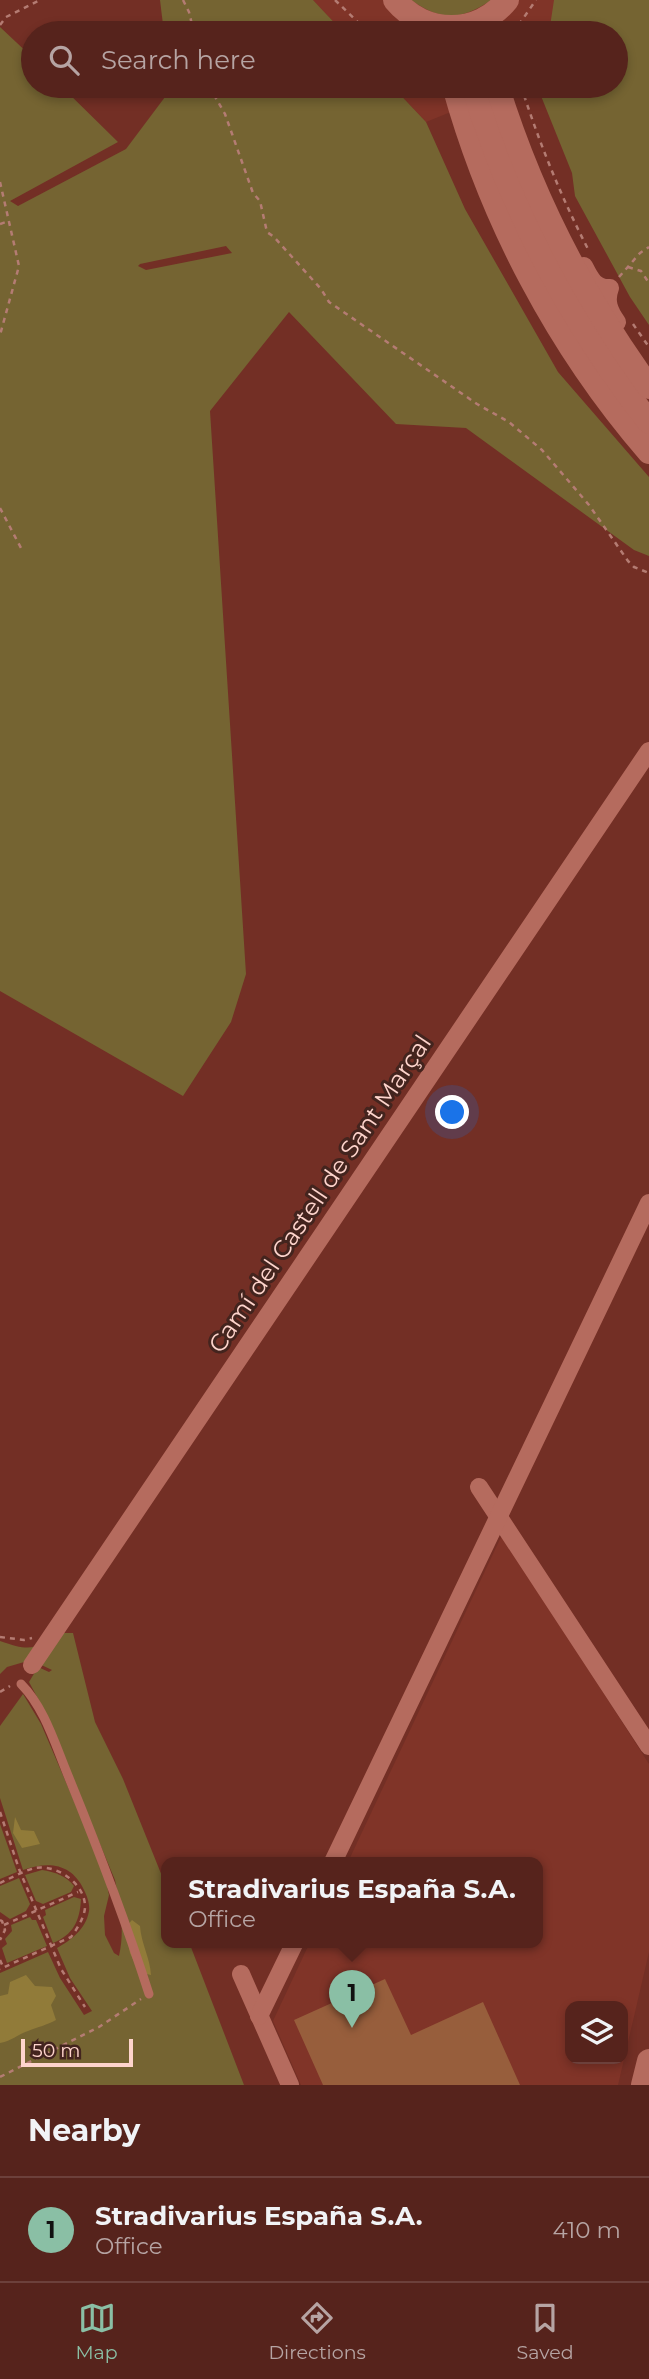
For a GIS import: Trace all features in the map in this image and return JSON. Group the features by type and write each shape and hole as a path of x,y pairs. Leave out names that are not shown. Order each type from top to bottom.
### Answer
{"main road":[{"path":"395,0 409,14 422,21"},
{"path":"478,21 503,5"},
{"path":"494,21 503,5"},
{"path":"471,98 533,185 576,275 611,333 649,387"},
{"path":"471,98 508,152 530,234 572,313 649,422"},
{"path":"508,152 513,244 558,326 606,398 649,452"},
{"path":"643,2085 649,2060"}],"street":[{"path":"533,185 556,211 590,278 600,287 610,288 607,299 611,313 649,368"},
{"name":"Camí del Castell de Sant Marçal","path":"32,1665 649,751"},
{"path":"335,1857 649,1203"},
{"path":"479,1487 649,1746"},
{"path":"259,2016 292,1948"},
{"path":"241,1974 290,2085"}],"lane":[{"path":"21,1684 31,1694 51,1736 100,1852 149,1993"}],"path":[{"path":"0,25 6,17 40,0"},
{"path":"183,0 191,21"},
{"path":"335,0 357,21"},
{"path":"521,21 536,0"},
{"path":"216,98 225,114 253,193 260,201 267,232 321,289 329,302 477,404 509,422 542,450 589,505 628,561 634,567 649,573"},
{"path":"519,98 508,152 555,181 588,249"},
{"path":"0,182 19,266 0,335"},
{"path":"0,224 9,221"},
{"path":"649,247 628,267 641,271 649,283"},
{"path":"0,508 21,548"},
{"path":"0,1637 24,1640 55,1631"},
{"path":"0,1812 21,1874 51,1947 68,1982 85,2007"},
{"path":"0,1883 35,1868 54,1869 74,1882 85,1909 71,1937 2,1968 0,1960"},
{"path":"4,1925 79,1892"},
{"path":"0,1920 5,1930 0,1940"},
{"path":"0,2077 99,2027 149,1993"}],"shaded area":[{"path":"160,0 313,0 333,21 163,21"},
{"path":"313,0 567,0 564,21 333,21"},
{"path":"411,0 492,0 470,12 451,16 433,12"},
{"path":"554,0 649,0 649,325 630,297 575,196 572,173 542,98 628,98 628,21 551,21"},
{"path":"0,27 21,47 21,98 73,98 118,142 10,201 18,206 126,149 164,98 403,98 426,122 465,209 558,372 649,477 649,556 634,550 466,428 396,424 289,312 210,411 246,974 231,1022 183,1096 0,991","holes":["226,246 232,253 146,270 138,266"]},
{"path":"403,98 485,98 426,122"},
{"path":"502,1535 649,1764 649,1952 628,2042 628,2001 565,2001 565,2064 623,2064 618,2085 301,2085 273,2021 307,1948 543,1948 543,1857 350,1857"},
{"path":"63,1633 73,1633 95,1722 123,1779 161,1874 161,1948 191,1948 244,2085 0,2085 0,1973 48,1952 60,1978 84,2015 92,2011 70,1978 57,1948 72,1938 85,1923 89,1908 85,1892 79,1881 66,1869 50,1865 23,1870 0,1798 0,1726 23,1694 41,1724 104,1871 109,1895 104,1916 105,1935 114,1953 119,1956 122,1937 115,1880 42,1706 29,1682 38,1667 49,1672 52,1670 31,1660 7,1667 0,1674 0,1641 26,1648 46,1643"},
{"path":"15,1817 21,1830 34,1831 40,1844 22,1848 13,1833"},
{"path":"0,1824 17,1872 0,1879"},
{"path":"42,1870 56,1873 67,1880 74,1886 71,1892 43,1904 36,1901 25,1875"},
{"path":"19,1878 30,1904 26,1911 10,1919 0,1912 0,1886"},
{"path":"74,1897 81,1899 77,1920 66,1936 53,1943 43,1917 46,1915 45,1910"},
{"path":"30,1917 36,1920 47,1946 7,1963 2,1948 7,1944 5,1939 12,1931 11,1925"},
{"path":"132,1920 140,1926 151,1975 139,1972 130,1953 125,1928"},
{"path":"26,1975 35,1986 52,1987 56,1996 51,2005 56,2020 0,2043 0,1996 8,1994 10,1982"}],"building":[{"path":"385,1979 411,2035 483,2002 520,2085 323,2085 294,2020"}],"place":[{"name":"Stradivarius España S.A.","path":"352,2028"}]}
